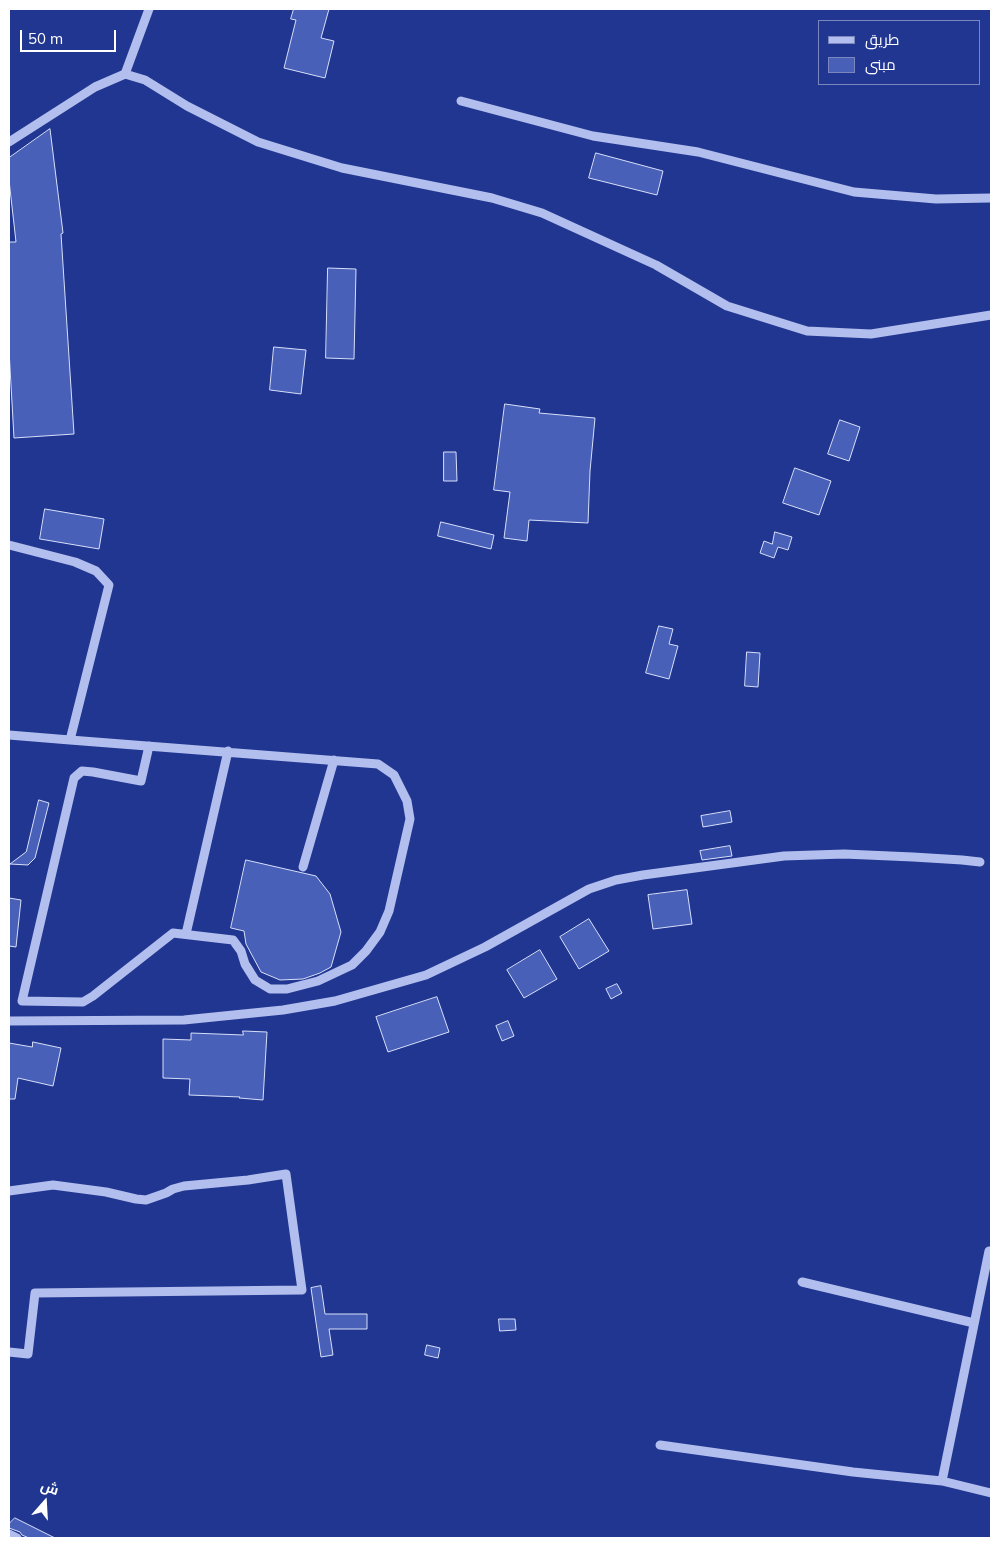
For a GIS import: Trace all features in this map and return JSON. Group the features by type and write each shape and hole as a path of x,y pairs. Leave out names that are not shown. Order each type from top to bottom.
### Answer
{"street":[{"path":"125,74 149,9"},
{"path":"9,142 96,87 125,74 144,80 187,106 258,142 342,168 492,198 542,213 656,265 727,306 807,331 871,334 991,315"},
{"path":"461,101 593,136 698,152 854,192 936,199 991,198"},
{"path":"9,545 75,562 96,571 109,584 70,740"},
{"path":"9,735 334,760 378,764 394,775 407,801 410,819 389,911 380,932 366,951 352,965 318,981 287,989 270,989 255,980 233,940 173,932 94,996 83,1002 22,1001 74,778 82,771 141,781 149,746"},
{"path":"186,934 228,752"},
{"path":"303,867 334,760"},
{"path":"9,1021 184,1020 282,1010 335,1001 426,975 485,948 589,890 616,880 643,875 784,856 844,854 980,862"},
{"path":"9,1191 53,1185 106,1192 146,1200 166,1193 173,1188 286,1174 302,1290 35,1293 28,1354 9,1352"},
{"path":"942,1481 989,1251"},
{"path":"802,1282 974,1324"},
{"path":"660,1445 852,1472 942,1481 991,1493"},
{"path":"9,1534 17,1538"}],"building":[{"path":"294,9 329,9 321,38 334,41 325,78 284,68 296,20 291,19"},
{"path":"50,129 63,233 61,234 74,434 14,438 9,350 9,242 16,242 9,180 9,158"},
{"path":"596,153 663,171 657,195 589,178"},
{"path":"328,268 356,269 354,359 326,358"},
{"path":"274,347 306,350 301,394 270,390"},
{"path":"505,404 540,409 539,413 595,418 588,523 529,520 527,541 504,538 510,492 494,490"},
{"path":"840,420 860,427 849,461 828,454"},
{"path":"444,452 456,452 457,481 444,481"},
{"path":"795,468 831,481 819,515 783,503"},
{"path":"45,509 104,519 99,549 40,539"},
{"path":"441,522 494,535 491,549 438,536"},
{"path":"775,532 792,537 788,550 778,547 774,558 760,553 764,541 772,544"},
{"path":"659,626 673,629 669,644 678,646 669,679 646,673"},
{"path":"747,652 760,653 758,687 745,686"},
{"path":"39,800 49,803 35,858 28,865 10,864 26,852"},
{"path":"730,811 732,822 703,827 701,816"},
{"path":"730,846 732,856 702,860 700,851"},
{"path":"246,860 316,876 330,894 341,932 331,967 303,979 280,980 261,972 246,944 244,931 231,928"},
{"path":"687,890 692,924 653,929 648,895"},
{"path":"9,898 21,900 16,947 9,946"},
{"path":"589,919 609,951 579,969 560,937"},
{"path":"540,950 557,979 524,998 507,970"},
{"path":"617,984 622,993 611,999 606,989"},
{"path":"437,997 449,1032 388,1052 376,1017"},
{"path":"508,1021 514,1036 502,1041 496,1026"},
{"path":"243,1031 267,1032 263,1100 189,1095 190,1079 163,1078 163,1039 191,1040 191,1033 243,1035"},
{"path":"33,1042 61,1048 53,1086 18,1078 15,1099 9,1099 9,1043 32,1047"},
{"path":"321,1286 325,1314 367,1314 367,1329 329,1329 333,1355 321,1357 311,1288"},
{"path":"499,1319 515,1319 516,1330 500,1331"},
{"path":"427,1345 440,1348 438,1358 425,1355"},
{"path":"15,1518 55,1538 29,1538 22,1535 20,1532 9,1528 9,1524"}]}
